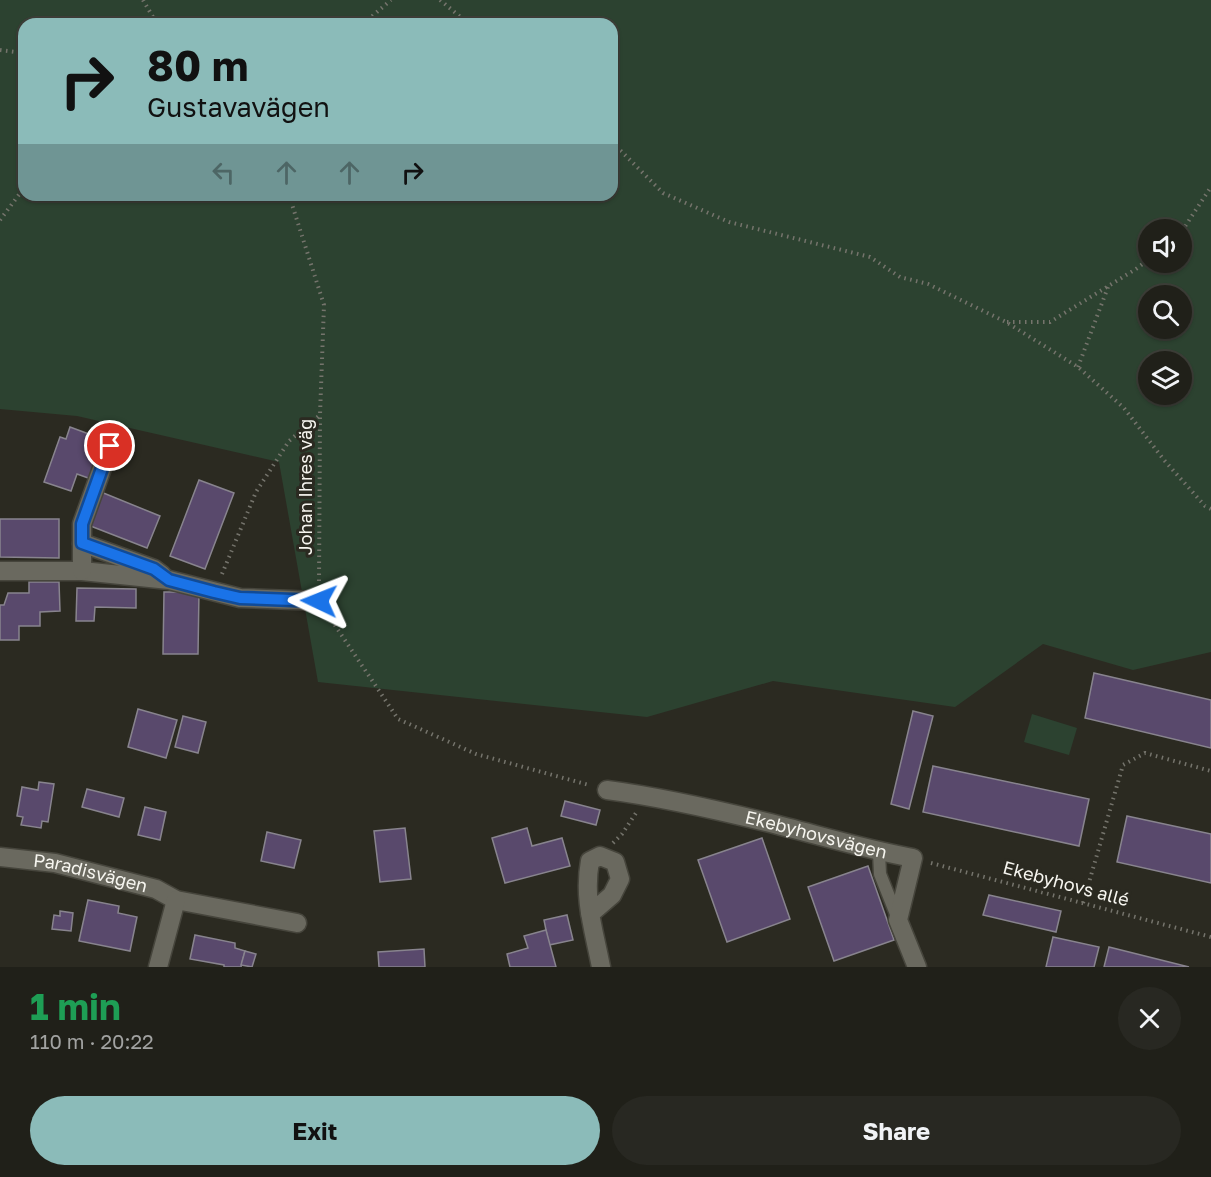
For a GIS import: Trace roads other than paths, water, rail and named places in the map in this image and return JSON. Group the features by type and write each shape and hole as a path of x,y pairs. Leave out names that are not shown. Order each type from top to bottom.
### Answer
{"street":[{"path":"82,571 82,524 110,446"},
{"path":"82,543 154,569 169,580"},
{"path":"0,571 82,571 169,580 240,598 319,601"},
{"name":"Ekebyhovsvägen","path":"607,790 648,795 765,822 879,852 913,858 898,920"},
{"path":"590,914 612,895 620,879 615,862 600,856 590,861 586,882 590,914 601,967"},
{"name":"Paradisvägen","path":"0,857 56,863 156,889 176,900 297,923"},
{"path":"158,967 176,900"},
{"path":"898,920 917,967"}],"lane":[{"path":"879,852 880,874 898,920"}]}
